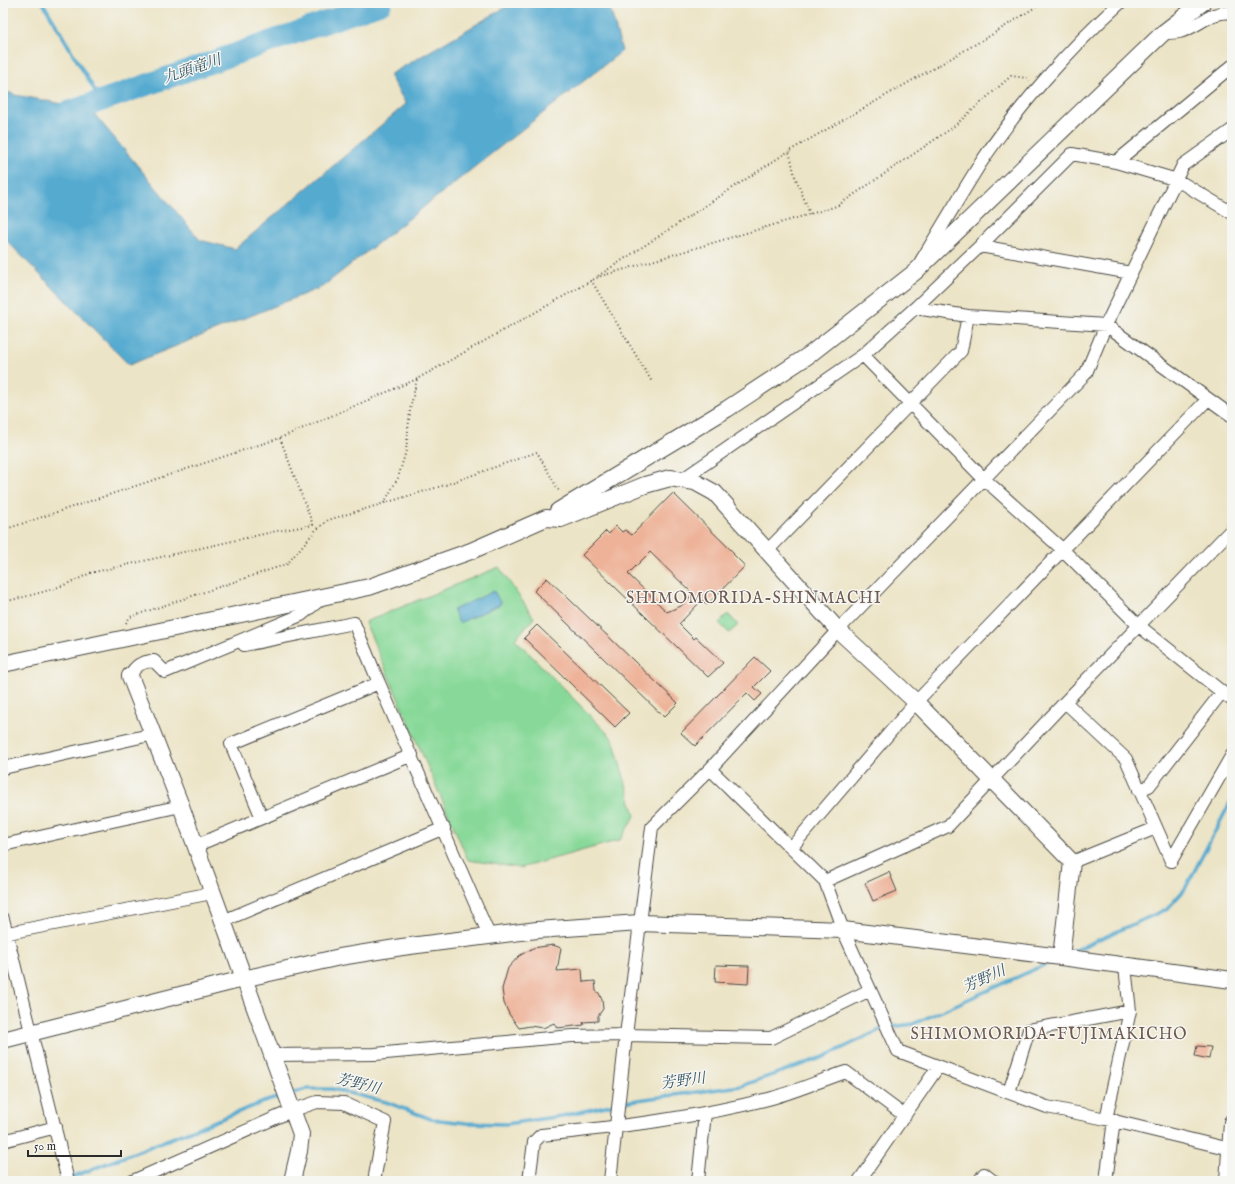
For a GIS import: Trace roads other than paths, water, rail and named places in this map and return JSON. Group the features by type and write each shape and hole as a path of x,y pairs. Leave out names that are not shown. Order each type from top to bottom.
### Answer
{"street":[{"path":"914,272 981,163 1050,74 1120,3"},
{"path":"3,664 323,598 369,587 471,551 546,518 720,413 809,355 914,272 1163,33 1202,3"},
{"path":"1163,33 1180,32 1213,14 1222,12 1232,13"},
{"path":"1116,162 1232,66"},
{"path":"610,1181 626,1035 652,827 710,769 838,630 983,478 1086,373 1106,324 1183,166 1230,134"},
{"path":"682,478 863,355 980,246 1072,154 1116,162 1177,180 1232,213"},
{"path":"980,246 1131,273"},
{"path":"915,308 968,316 1106,324 1232,416"},
{"path":"767,551 961,352 968,316"},
{"path":"863,355 983,478 1062,549 1138,625 1232,700"},
{"path":"792,848 916,702 1208,399"},
{"path":"546,518 561,519 645,485 670,478 682,478 695,482 715,493 838,630 916,702 1072,862"},
{"path":"826,881 948,826 1138,625 1232,529"},
{"path":"292,1181 299,1151 301,1134 243,978 224,921 154,734 130,676 132,670 143,661 154,661 165,672 301,614 323,598"},
{"path":"218,650 354,623 489,935"},
{"path":"262,818 231,744 379,683"},
{"path":"1139,790 1149,786 1222,692"},
{"path":"1065,702 1126,759 1171,861 1232,755"},
{"path":"3,768 154,734"},
{"path":"195,846 412,755"},
{"path":"710,769 826,881 843,930 898,1051 1047,1107 1110,1120 1230,1149"},
{"path":"3,845 181,806"},
{"path":"224,921 444,828"},
{"path":"1072,862 1156,828"},
{"path":"1061,957 1072,862"},
{"path":"5,934 212,892"},
{"path":"3,919 5,934 56,1127 68,1181"},
{"path":"3,1040 243,978 340,957 489,935 640,923 843,930 1232,980"},
{"path":"1106,1181 1110,1120 1130,1011 1125,967"},
{"path":"271,1055 375,1054 572,1036 626,1035 771,1038 870,990"},
{"path":"1009,1092 1029,1030 1130,1011"},
{"path":"859,1181 938,1066"},
{"path":"529,1181 534,1142 541,1134 650,1123 705,1112 773,1098 846,1072 905,1116"},
{"path":"133,1181 290,1107 317,1102 344,1103 385,1122 374,1181"},
{"path":"698,1181 705,1112"},
{"path":"3,1141 56,1127"},
{"path":"1228,1181 1232,1128"},
{"path":"979,1181 984,1174 993,1181"}],"water":[{"path":"513,3 614,3 610,8 622,51 322,287 129,365 3,237 3,90 15,95 90,109 200,240 235,249 406,104 389,75"},
{"path":"494,591 501,604 459,623 453,610"}],"waterway":[{"path":"43,3 101,101"},
{"name":"九頭竜川","path":"3,135 381,3"},
{"name":"芳野川","path":"1071,952 1167,909 1185,889 1232,799"},
{"name":"芳野川","path":"890,1027 913,1024 1051,962"},
{"name":"芳野川","path":"291,1094 306,1089 332,1089 386,1102 431,1119 466,1123 506,1124 562,1116 623,1102 741,1086 824,1057 884,1028"},
{"name":"芳野川","path":"62,1181 264,1102 283,1096"}],"district":[{"name":"SHIMOMORIDA-SHINMACHI","path":"754,599"},
{"name":"SHIMOMORIDA-FUJIMAKICHO","path":"1049,1035"}]}
